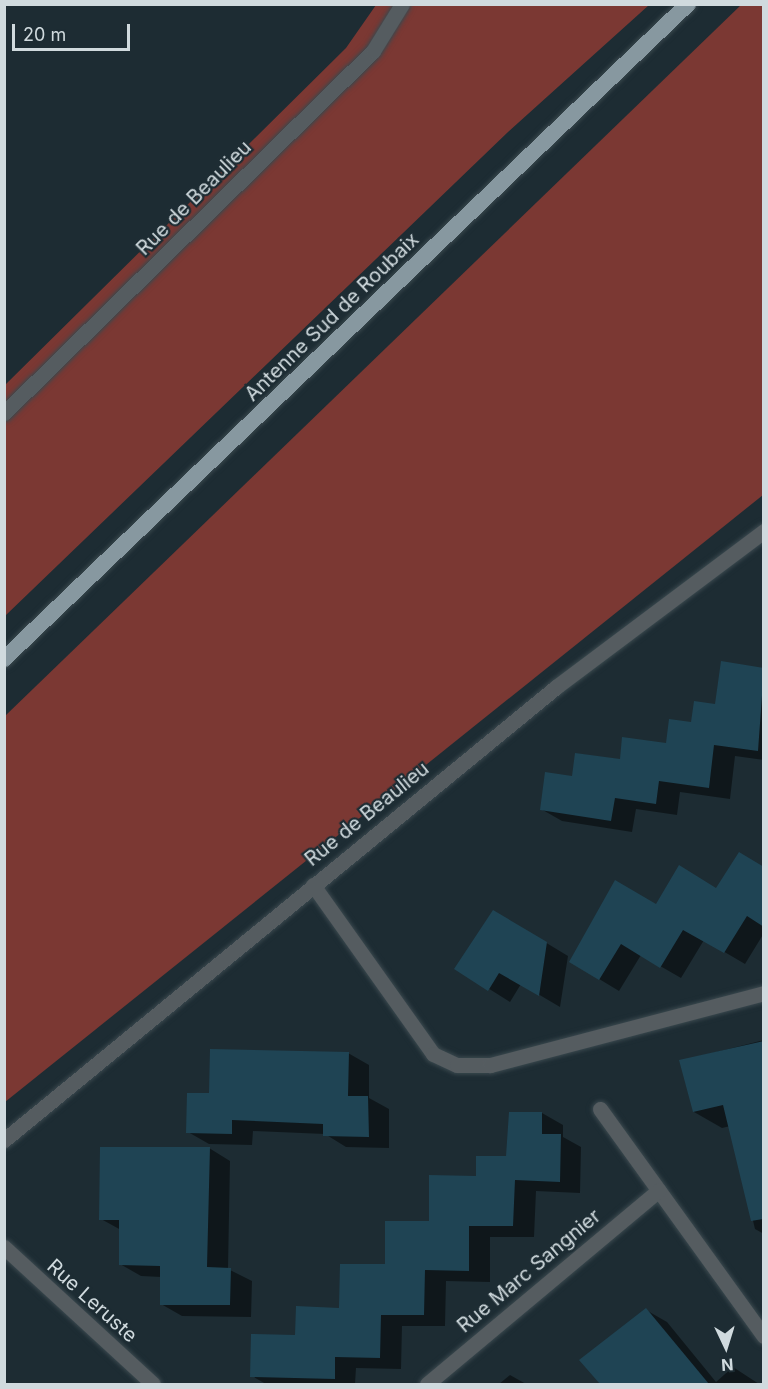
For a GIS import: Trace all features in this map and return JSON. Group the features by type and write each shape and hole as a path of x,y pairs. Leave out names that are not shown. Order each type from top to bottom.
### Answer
{"highway":[{"name":"Antenne Sud de Roubaix","path":"4,659 688,4"}],"street":[{"name":"Rue de Beaulieu","path":"4,413 373,51 402,4"},
{"name":"Rue de Beaulieu","path":"4,1140 556,687 764,531"},
{"path":"313,885 433,1054 457,1065 490,1065 764,993"},
{"path":"600,1109 764,1336"},
{"name":"Rue Marc Sangnier","path":"427,1384 659,1190"},
{"name":"Rue Leruste","path":"4,1246 153,1384"}],"shaded area":[{"path":"376,5 649,5 508,132 5,616 5,385 346,48"},
{"path":"741,5 764,5 763,495 5,1102 5,716"}],"building":[{"path":"721,661 764,668 758,751 714,745 709,788 659,781 656,804 615,798 611,821 540,810 545,772 572,776 575,753 620,759 622,737 666,743 669,719 691,722 694,701 715,704"},
{"path":"739,852 764,867 764,927 747,916 724,953 683,930 660,968 621,944 599,980 569,962 615,880 656,904 679,865 716,888"},
{"path":"493,910 547,942 539,996 499,973 488,991 454,969"},
{"path":"764,1041 763,1219 751,1221 723,1105 693,1112 679,1060"},
{"path":"210,1049 349,1052 348,1096 368,1096 369,1137 323,1136 323,1124 232,1120 232,1134 186,1133 187,1093 209,1093"},
{"path":"509,1112 542,1112 542,1134 561,1134 560,1182 515,1180 513,1226 469,1226 469,1271 425,1270 424,1315 381,1315 380,1358 335,1357 335,1379 250,1377 251,1334 295,1335 296,1306 339,1308 340,1264 385,1264 385,1221 429,1221 429,1175 476,1176 476,1156 506,1156"},
{"path":"100,1147 210,1147 207,1267 231,1268 230,1305 160,1305 160,1266 119,1265 119,1220 99,1220"},
{"path":"646,1308 709,1384 600,1384 579,1360"}]}
